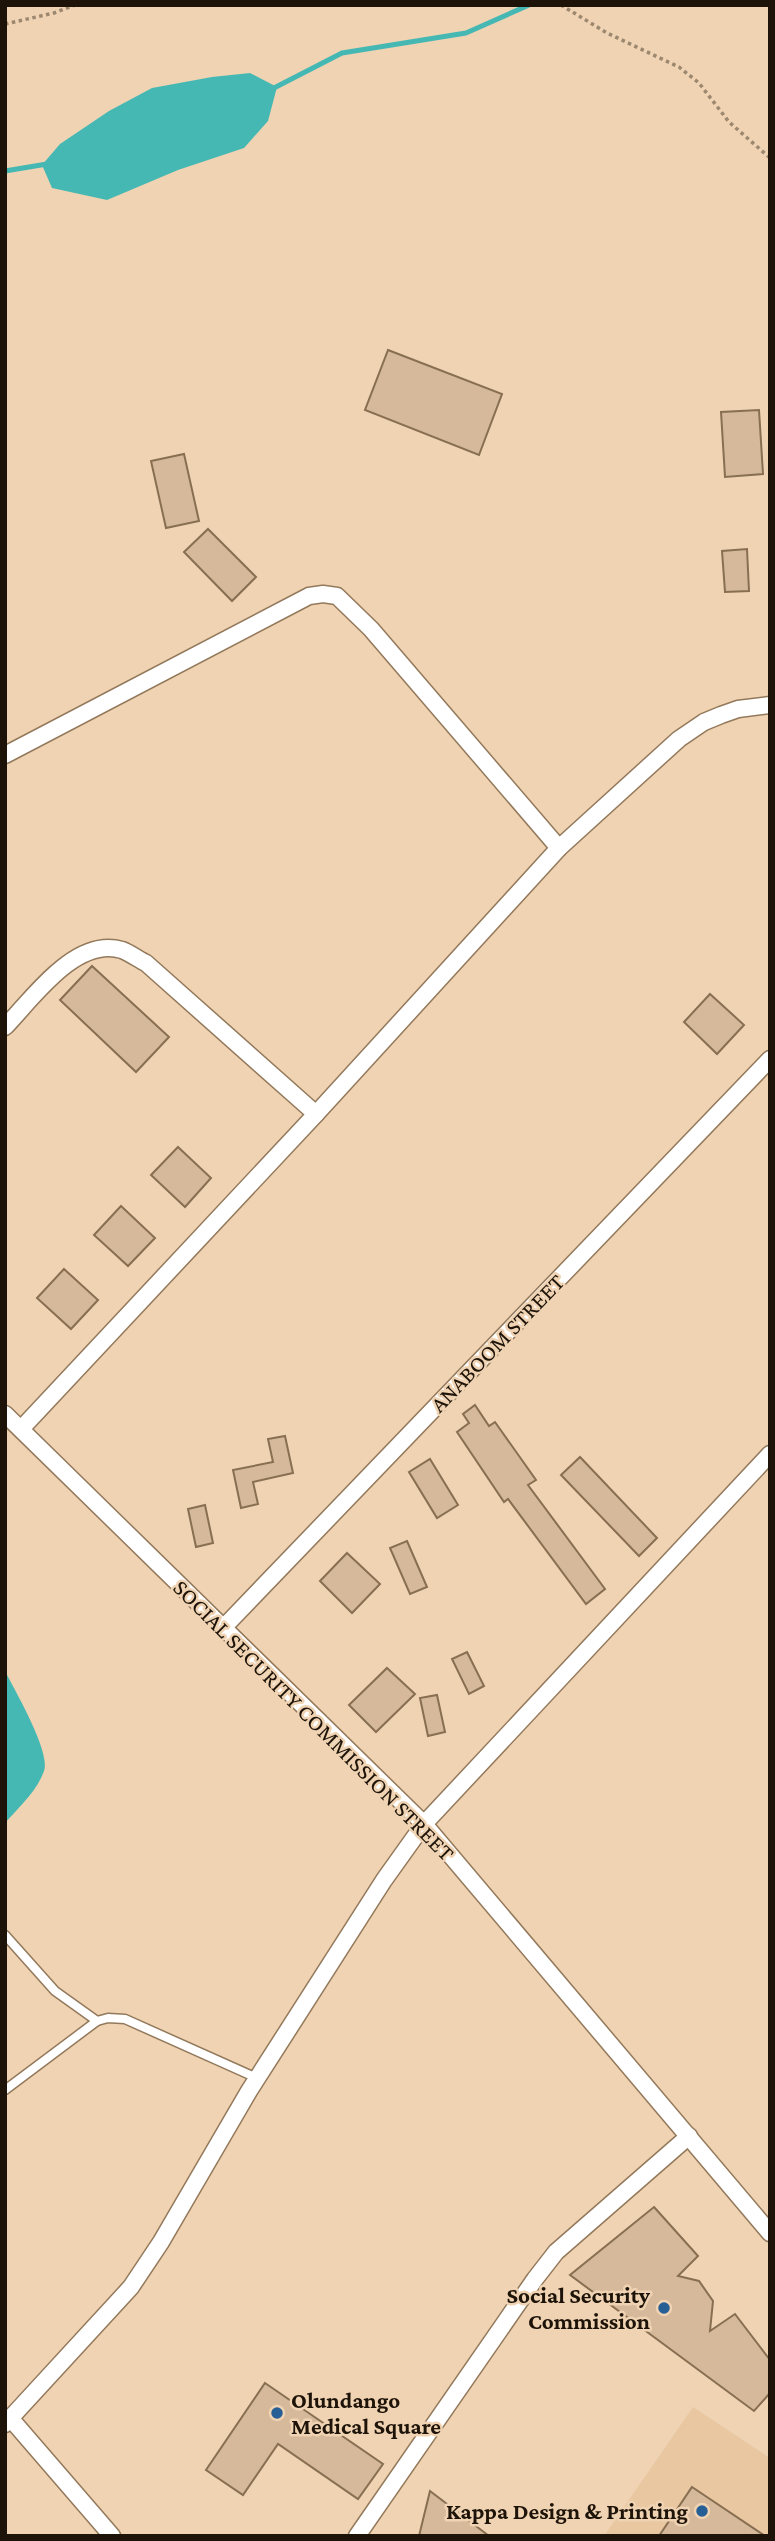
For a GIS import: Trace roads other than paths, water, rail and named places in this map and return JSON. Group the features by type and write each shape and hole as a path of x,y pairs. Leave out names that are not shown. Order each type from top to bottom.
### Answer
{"street":[{"path":"5,755 309,596 337,596 398,660 559,848"},
{"path":"21,1429 316,1114 559,848 679,739 704,722 738,709 770,705"},
{"path":"5,1027 66,964 83,953 101,949 121,950 146,963 316,1114"},
{"name":"ANABOOM STREET","path":"224,1627 770,1059"},
{"name":"SOCIAL SECURITY COMMISSION STREET","path":"5,1414 424,1824 770,2233"},
{"path":"112,2536 8,2421 131,2287 258,2078 384,1880 424,1824 770,1454"},
{"path":"357,2536 556,2252 689,2136"}],"lane":[{"path":"5,1936 55,1991 97,2021"},
{"path":"5,2090 97,2021 108,2018 125,2019 258,2078"}],"water":[{"path":"250,73 277,87 268,121 244,148 178,170 107,200 52,188 42,165 60,144 109,111 152,88"},
{"path":"5,1671 31,1721 45,1762 37,1785 5,1823"}],"waterway":[{"path":"272,89 342,53 466,33 529,5"},
{"path":"5,171 47,164"}],"place":[{"name":"Social Security Commission","path":"664,2308"},
{"name":"Olundango Medical Square","path":"277,2413"},
{"name":"Kappa Design & Printing","path":"702,2511"}]}
